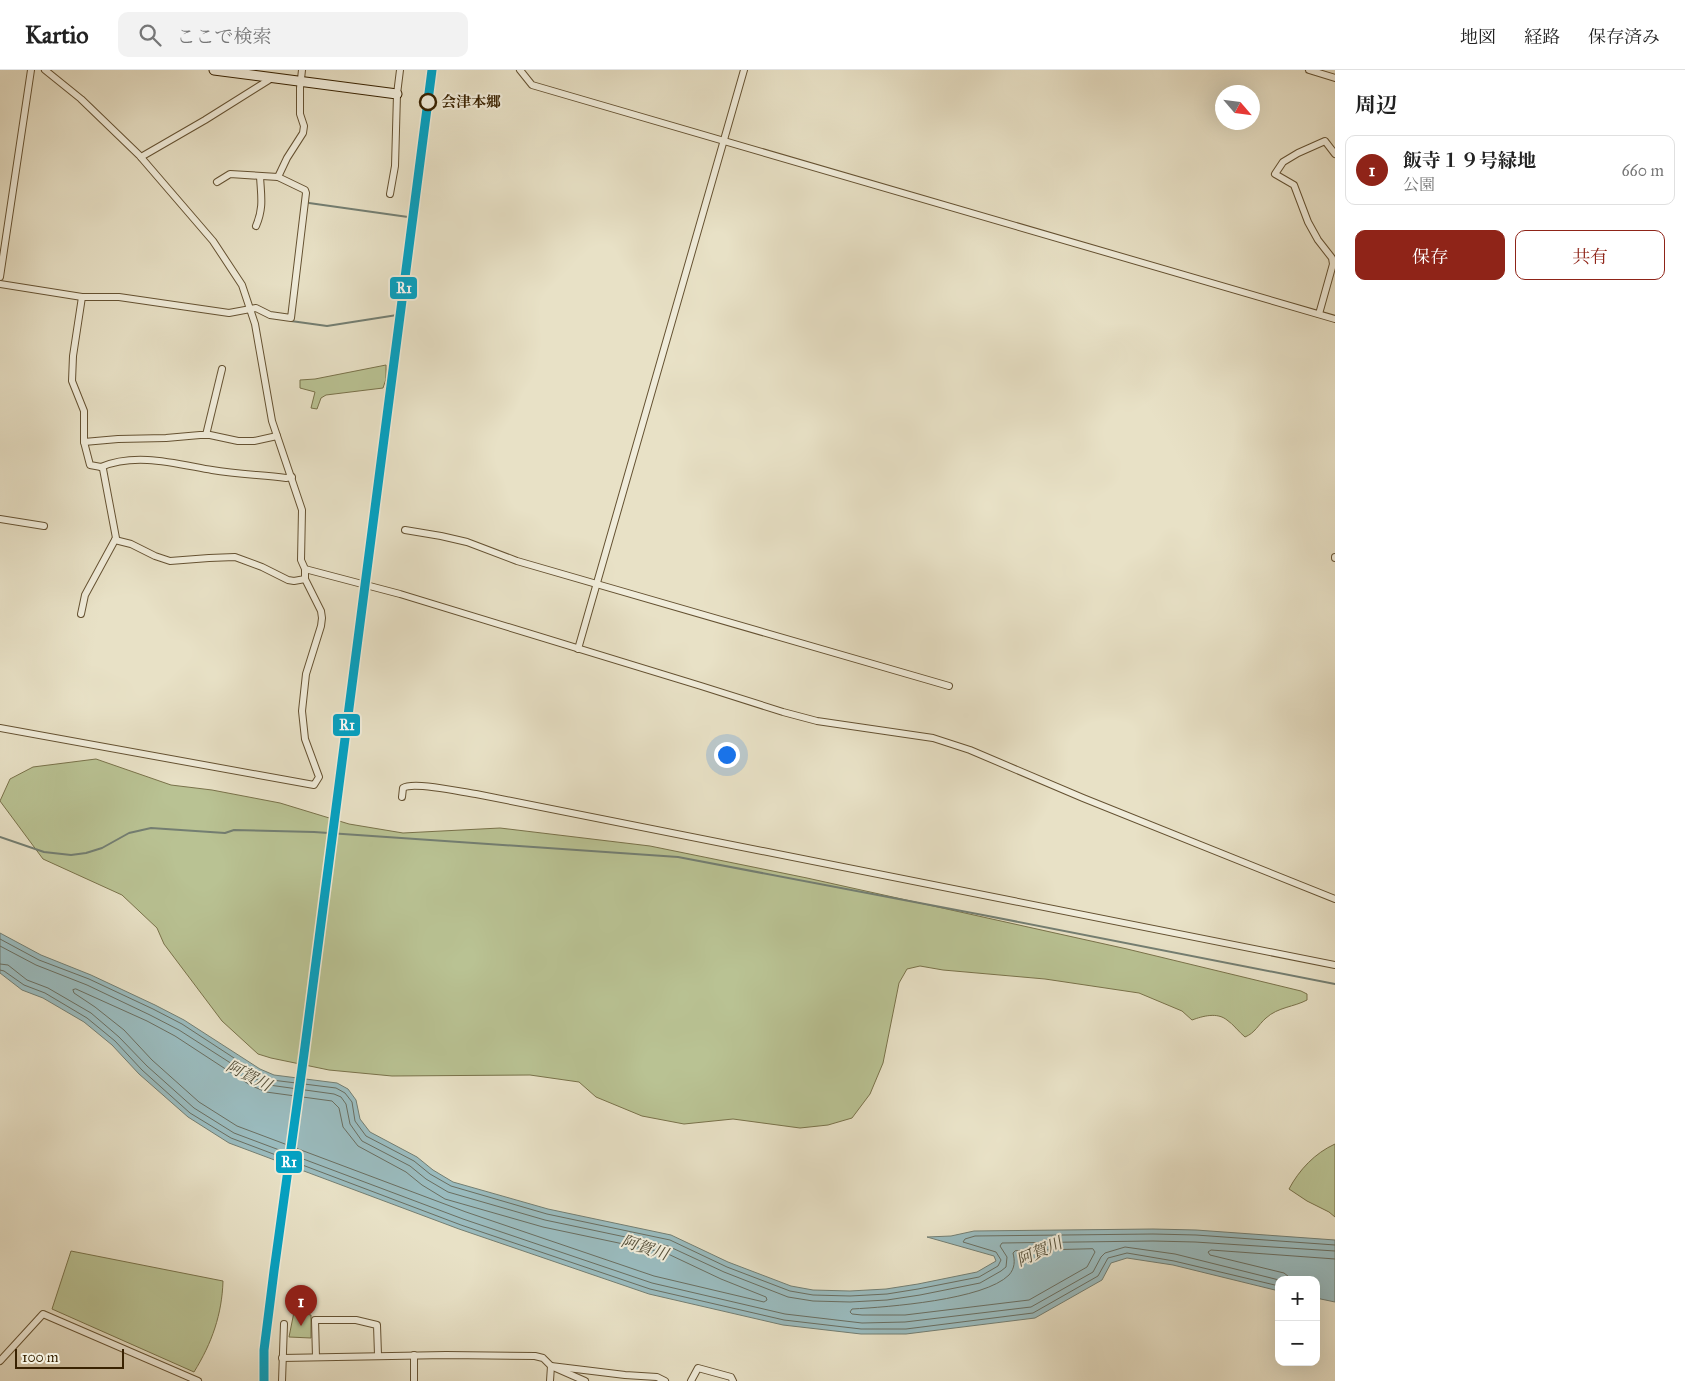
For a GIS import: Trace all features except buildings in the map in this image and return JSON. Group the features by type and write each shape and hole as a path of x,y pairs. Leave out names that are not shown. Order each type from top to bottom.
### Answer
{"main road":[{"path":"214,70 397,94"}],"street":[{"path":"0,277 31,70"},
{"path":"0,728 314,785 319,777 305,739 303,694 306,674 321,626 321,611 305,579 305,569 301,560 302,510 272,421 255,324 242,285 213,240 140,157 80,99 45,70"},
{"path":"278,177 287,158 303,133 304,126 300,114 302,70"},
{"path":"390,194 395,166 397,94 400,70"},
{"path":"520,70 532,85 1335,319"},
{"path":"578,649 744,70"},
{"path":"1308,70 1335,78"},
{"path":"140,157 205,120 272,78"},
{"path":"1319,314 1333,264 1332,258 1318,240 1308,222 1294,185 1275,174 1283,162 1325,141 1335,154"},
{"path":"0,284 82,297 120,297 229,313 256,308 270,315 291,318 305,190 278,177 230,174 217,182"},
{"path":"256,226 261,215 262,205 260,176"},
{"path":"82,297 73,356 72,381 84,411 84,442 90,465 101,467 112,463 157,461 213,470 286,478 292,477"},
{"path":"206,435 222,370"},
{"path":"84,442 206,435 238,441 254,441 277,436"},
{"path":"82,614 85,595 115,540 106,480 101,467"},
{"path":"0,519 44,526"},
{"path":"405,530 467,542 517,561 596,585 949,686"},
{"path":"115,540 131,544 170,561 235,557 262,567 288,580 305,579"},
{"path":"305,569 400,594 783,712 817,721 933,738 970,750 1083,798 1335,899"},
{"path":"402,797 402,788 406,785 476,794 1335,965"},
{"path":"0,1361 43,1314 198,1381"},
{"path":"316,1357 315,1320 356,1320 377,1325 378,1356"},
{"path":"282,1381 284,1324"},
{"path":"282,1358 414,1355 535,1356 543,1358 551,1366 585,1381"},
{"path":"414,1355 414,1381"},
{"path":"550,1381 551,1366"},
{"path":"551,1366 657,1377 665,1381"},
{"path":"691,1381 698,1368 731,1377 733,1381"}],"green space":[{"path":"386,365 386,379 383,388 326,395 321,398 317,409 311,408 315,392 300,388 300,380 315,379"},
{"path":"96,759 171,785 212,790 280,803 349,824 403,833 500,828 650,846 807,878 1127,949 1301,991 1307,994 1307,1000 1271,1014 1245,1037 1232,1024 1219,1016 1201,1017 1192,1020 1182,1011 1139,993 1045,979 943,970 920,966 907,969 899,983 883,1063 870,1094 852,1118 828,1125 800,1128 733,1119 684,1124 642,1116 596,1097 579,1082 530,1075 392,1076 329,1070 258,1054 222,1021 164,944 157,928 122,895 43,859 0,801 10,779 33,767"},
{"path":"1335,1144 1335,1217 1289,1189 1308,1163 1321,1152"},
{"path":"71,1251 223,1281 221,1305 215,1328 194,1372 52,1309"},
{"path":"294,1312 311,1315 311,1338 289,1337"}],"water":[{"name":"阿賀川","path":"0,933 41,955 91,975 184,1020 260,1069 274,1075 337,1083 348,1089 356,1100 360,1119 370,1132 417,1157 433,1170 453,1182 548,1209 671,1235 728,1262 791,1286 813,1290 850,1291 886,1289 977,1272 996,1261 994,1256 927,1237 951,1236 974,1231 1196,1230 1335,1240 1335,1302 1320,1299 1320,1276 1275,1276 1275,1290 1173,1265 1127,1258 1111,1263 1102,1280 1035,1318 906,1334 861,1334 783,1325 649,1294 459,1229 229,1143 188,1117 139,1074 112,1045 84,1022 43,998 22,990 0,973"}],"pier":[{"path":"297,1076 302,1076 290,1168 285,1166"}],"waterway":[{"path":"309,203 408,217"},
{"path":"291,321 327,326 397,315"},
{"path":"0,837 44,852 71,855 102,848 129,833 151,828 225,833 234,830 314,832 678,857 1335,984"}],"transit line":[{"name":"R1","path":"264,1381 264,1350 274,1271 432,70"}],"place":[{"name":"会津本郷","path":"428,102"},
{"name":"飯寺１９号緑地","path":"301,1326"}]}
